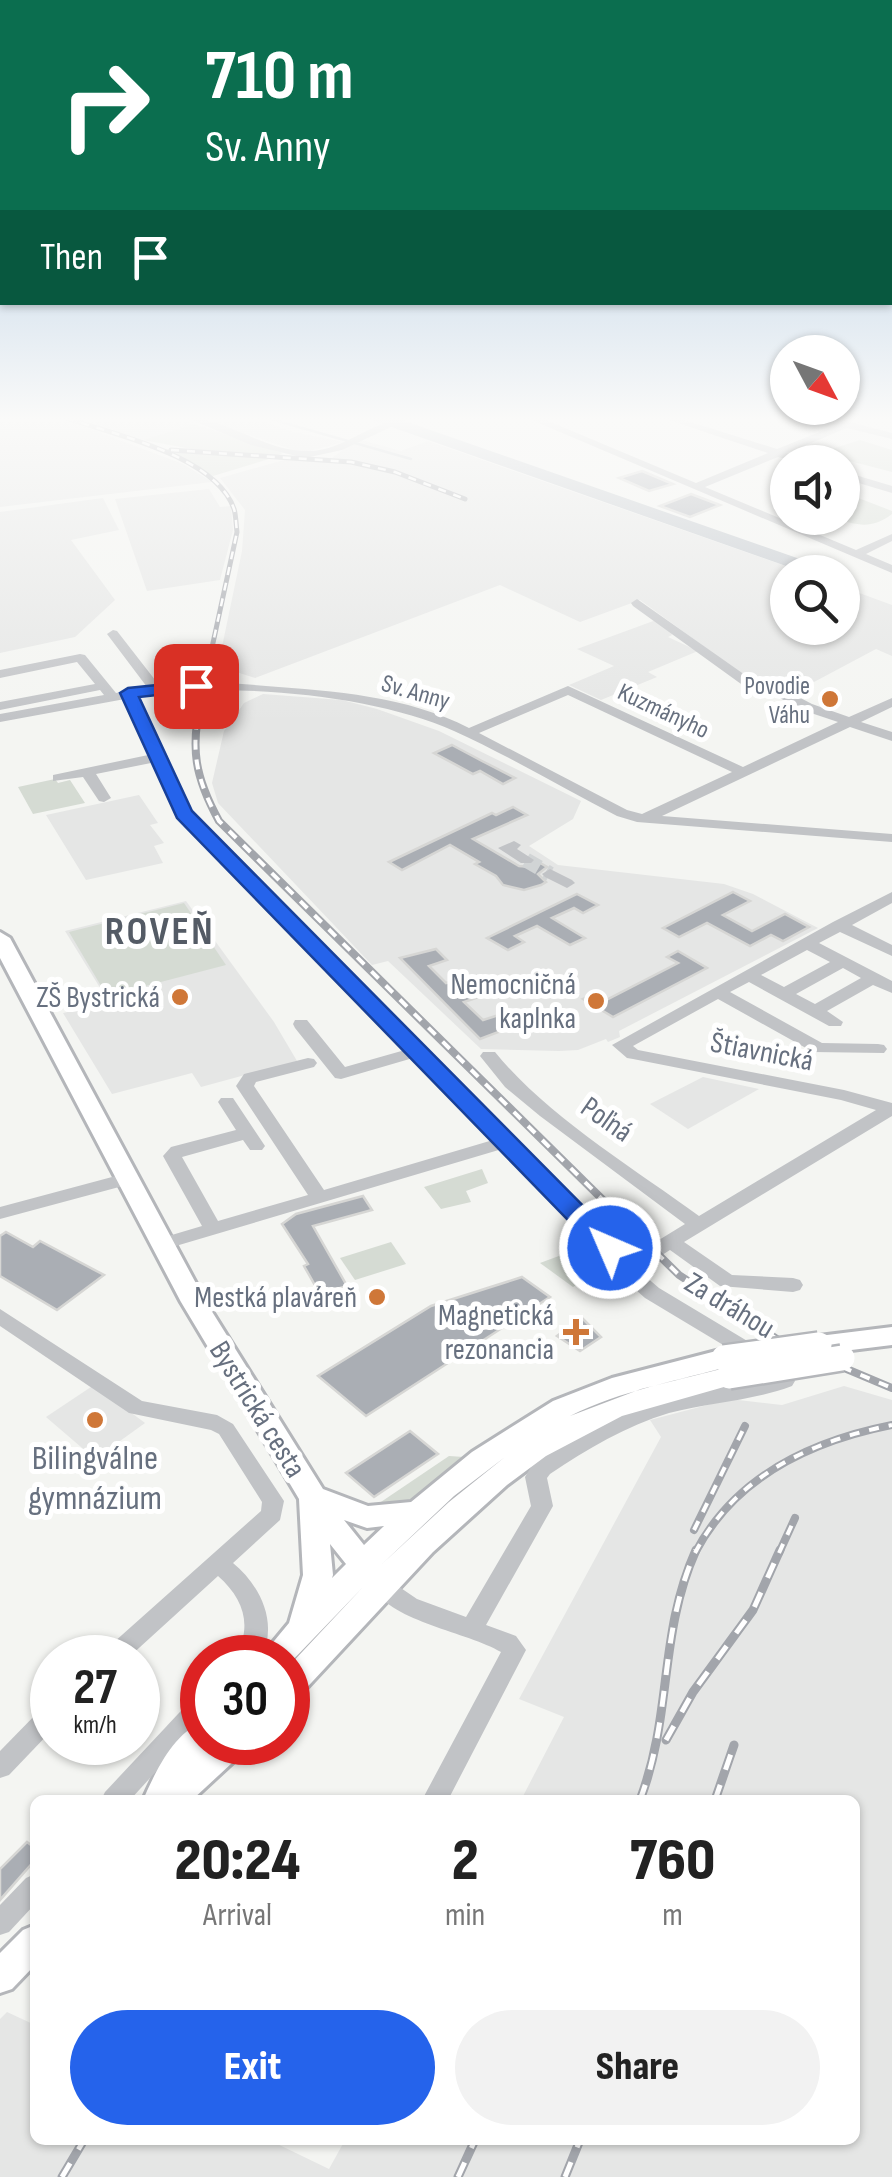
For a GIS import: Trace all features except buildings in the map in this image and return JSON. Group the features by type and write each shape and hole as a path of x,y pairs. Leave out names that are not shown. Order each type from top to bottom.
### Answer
{"main road":[{"name":"Bystrická cesta","path":"1,940 222,1353 313,1497 373,1578"},
{"path":"310,1659 418,1512 472,1464 562,1408 650,1375 830,1352 892,1336"},
{"path":"830,1352 892,1350"},
{"path":"298,1634 556,1436 626,1403 726,1367"},
{"path":"298,1634 318,1575 313,1497 367,1517 418,1512"},
{"path":"162,1795 180,1763"},
{"path":"176,1795 209,1765"},
{"path":"0,1977 30,1945"}],"street":[{"path":"776,520 892,570"},
{"path":"856,554 892,537"},
{"path":"637,604 753,686 763,684 848,723 892,738"},
{"path":"112,634 155,689"},
{"path":"0,674 80,658 114,692"},
{"name":"Sv. Anny","path":"155,689 219,687 344,696 430,716 642,820 892,838"},
{"path":"0,706 155,689"},
{"name":"Kuzmányho","path":"468,733 568,690 741,771"},
{"path":"0,718 114,692"},
{"name":"Za dráhou","path":"114,692 160,757 184,814 610,1248 625,1269 660,1299 777,1368 785,1380 767,1388 680,1403 617,1424 542,1468 536,1477 542,1506 471,1629"},
{"path":"642,820 892,702"},
{"path":"58,778 160,757"},
{"path":"87,772 104,798"},
{"path":"514,844 505,848 526,860"},
{"path":"550,874 567,883"},
{"path":"718,992 892,896"},
{"path":"870,909 892,919"},
{"path":"839,926 892,952"},
{"path":"807,943 892,988"},
{"path":"784,994 842,962"},
{"path":"750,975 835,1022"},
{"path":"815,1011 873,978"},
{"path":"718,992 819,1048 885,1054"},
{"name":"Štiavnická","path":"718,992 623,1042 622,1048 633,1054 844,1095 891,1108"},
{"path":"301,1024 341,1074 418,1052"},
{"path":"860,1038 885,1054"},
{"name":"Poľná","path":"489,1056 511,1083 546,1112 698,1224"},
{"path":"305,1064 250,1078 244,1086 320,1197"},
{"path":"213,1229 172,1156 177,1151 251,1140 227,1102"},
{"path":"625,1269 891,1108"},
{"path":"162,1244 506,1142"},
{"path":"0,1213 127,1180"},
{"path":"670,1240 727,1281 793,1285"},
{"path":"0,1316 136,1408 208,1420 226,1429 275,1507 137,1635"},
{"path":"217,1563 246,1586 255,1604 254,1635"},
{"path":"373,1578 409,1605 508,1643 514,1655 438,1795"},
{"path":"119,1795 180,1729"},
{"path":"0,1767 30,1736"},
{"path":"0,1924 30,1891"}],"shaded area":[{"path":"0,520 114,520 119,530 71,540 115,600 75,637 0,653"},
{"path":"122,520 232,520 220,580 147,591"},
{"path":"244,520 653,520 770,560 770,645 860,645 860,593 892,605 892,656 876,649 814,682 793,675 754,683 640,600 580,622 500,585 255,678 218,666 242,551"},
{"path":"654,520 687,520 788,555 770,555 770,560"},
{"path":"860,520 882,520 877,522 864,525"},
{"path":"656,620 669,628 672,635 668,637 698,651 648,672 657,677 601,700 569,685 614,666 577,649"},
{"path":"263,694 342,700 377,709 439,731 581,801 573,819 529,846 558,865 724,884 753,894 818,928 619,1031 620,1037 608,1042 606,1039 578,1050 481,1049 388,961 372,965 218,803 212,783 224,731 244,703"},
{"path":"55,779 58,783 70,780 85,803 33,814 18,787"},
{"path":"139,795 158,823 150,825 164,843 154,846 163,863 86,880 46,815"},
{"name":"ZŠ Bystrická","path":"186,901 274,1022 297,1061 201,1087 192,1073 112,1094 63,1013 104,1004 102,991 65,931"},
{"path":"184,903 226,965 107,996 69,932"},
{"path":"703,1077 759,1089 688,1129 650,1104"},
{"path":"482,1169 488,1183 466,1191 471,1202 441,1209 424,1187"},
{"path":"391,1242 406,1264 355,1280 340,1258"},
{"path":"591,1244 610,1264 573,1287 540,1263"},
{"name":"Bilingválne gymnázium","path":"94,1385 145,1423 95,1459 46,1417"},
{"path":"844,1386 892,1400 892,2177 0,2177 0,2019 7,2012 30,2023 30,2145 279,2145 329,2169 342,2145 860,2145 860,1795 524,1795 564,1717 519,1699 661,1437 650,1420 730,1399 782,1405"},
{"path":"449,1456 464,1457 405,1505 375,1506"}],"tunnel":[{"path":"526,860 550,874"}],"railway":[{"path":"200,703 237,532 235,520"},
{"path":"201,700 197,762 219,821 679,1275 780,1341 892,1388"},
{"path":"695,1553 731,1503 778,1466 833,1441 892,1425"},
{"path":"694,1530 745,1426"},
{"path":"779,1553 795,1518"},
{"path":"642,1795 657,1736 676,1613 696,1550"},
{"path":"666,1740 693,1692 753,1610 780,1550"},
{"path":"717,1795 734,1745"},
{"path":"62,2177 81,2145"},
{"path":"458,2177 473,2145"},
{"path":"565,2177 578,2145"}],"place":[{"name":"Povodie Váhu","path":"830,699"},
{"name":"ZŠ Bystrická","path":"180,997"},
{"name":"Nemocničná kaplnka","path":"596,1001"},
{"name":"Mestká plaváreň","path":"377,1297"},
{"name":"Magnetická rezonancia","path":"576,1332"},
{"name":"Bilingválne gymnázium","path":"95,1420"}],"district":[{"name":"ROVEŇ","path":"160,930"}],"route":[{"path":"196,686 128,693 160,755 178,806 204,837 610,1248"}]}
